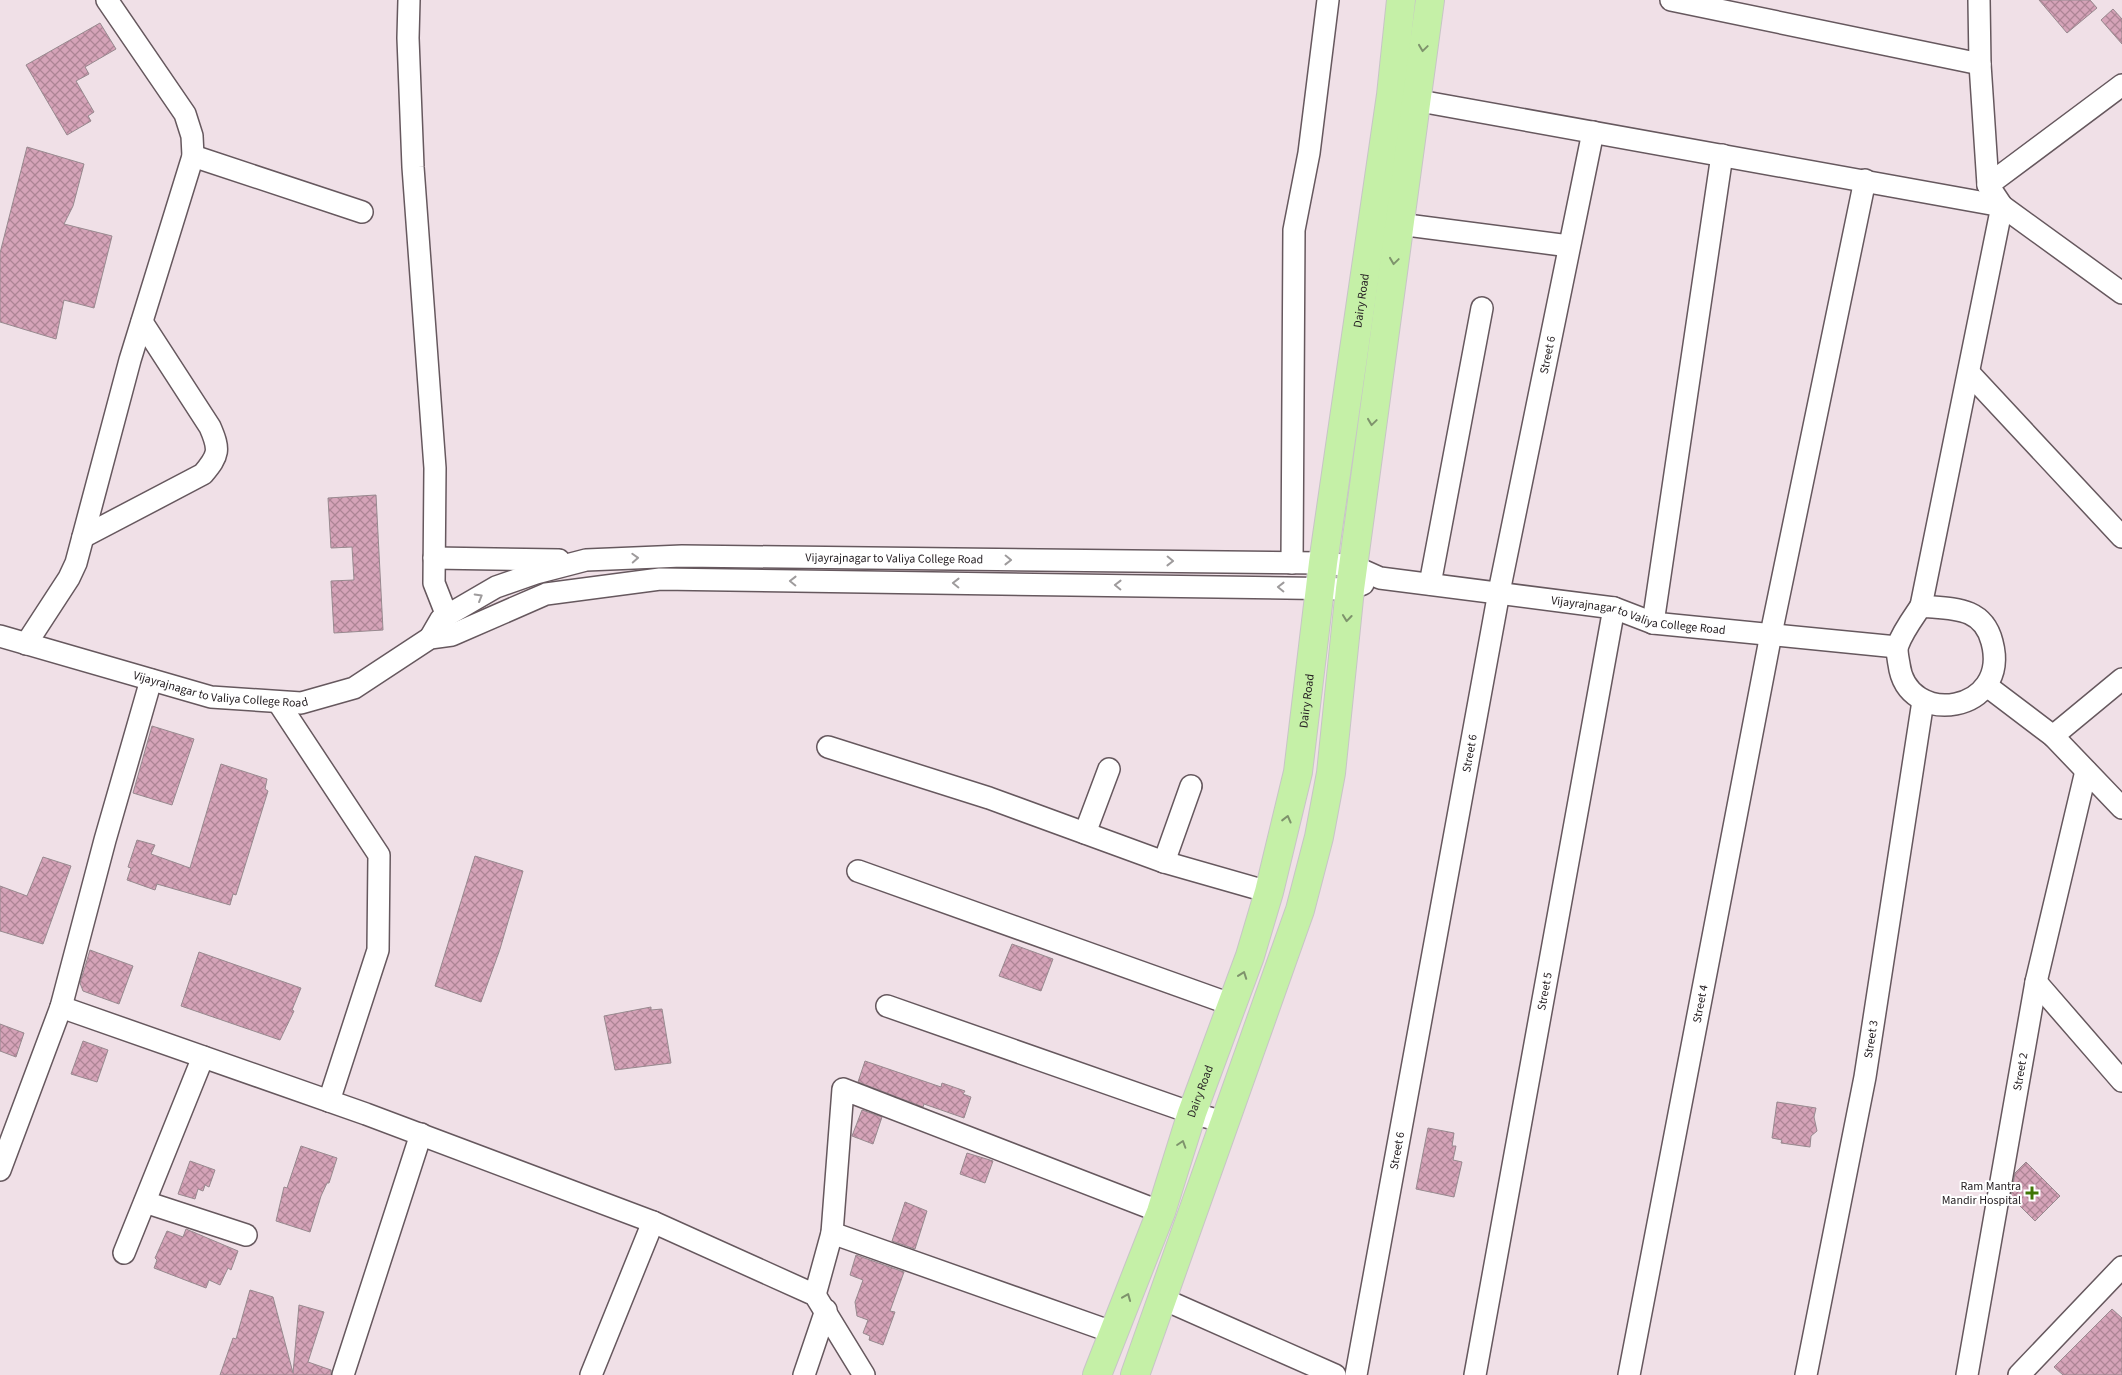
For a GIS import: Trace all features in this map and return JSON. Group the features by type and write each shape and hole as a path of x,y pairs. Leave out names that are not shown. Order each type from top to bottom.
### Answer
{"main road":[{"name":"Dairy Road","path":"1135,1375 1300,910 1319,837 1331,773 1351,578 1399,224 1403,98 1401,0"},
{"name":"Dairy Road","path":"1097,1375 1112,1332 1161,1212 1192,1113 1250,956 1269,892 1298,772 1321,575 1403,98 1430,0"}],"street":[{"path":"26,644 69,578 76,563 142,322 193,156 192,136 185,114 107,0"},
{"path":"409,0 408,38 413,167 435,468 434,583 447,616"},
{"path":"1292,563 1294,230 1309,153 1328,0"},
{"path":"1671,0 1980,64"},
{"path":"1979,0 1980,64 1988,185 2002,206 2121,289"},
{"path":"1988,185 2122,85"},
{"path":"1403,98 2002,206"},
{"name":"Street 6","path":"1356,1375 1499,592 1593,132"},
{"path":"1653,623 1722,155"},
{"path":"193,156 362,212"},
{"name":"Street 4","path":"1629,1375 1771,634 1865,180"},
{"path":"1922,606 1966,610 1989,629 1997,658 1987,686 1969,701 1946,706 1923,701 1901,678 1897,647 1922,606 2002,206"},
{"path":"1399,224 1569,246"},
{"path":"1430,584 1482,308"},
{"path":"83,537 203,474 216,458 217,442 210,427 142,322"},
{"path":"1968,374 2122,537"},
{"name":"Vijayrajnagar to Valiya College Road","path":"430,638 437,624 447,616 496,587 536,573 586,560 682,556 1292,563 1321,575"},
{"path":"434,558 586,560"},
{"name":"Vijayrajnagar to Valiya College Road","path":"0,636 211,697 301,703 354,688 430,638 452,635 546,594 660,580 1321,575 1380,578 1614,608 1653,623 1897,647"},
{"name":"Street 5","path":"1476,1375 1614,608"},
{"path":"2053,736 2122,679"},
{"path":"0,1170 6,1133 61,1007 105,840 151,680"},
{"path":"1987,686 2053,736 2122,808"},
{"name":"Street 3","path":"1806,1375 1865,1077 1923,701"},
{"path":"278,702 379,855 378,950 329,1101"},
{"path":"828,747 989,798 1164,862 1269,892"},
{"path":"1085,833 1109,769"},
{"name":"Street 2","path":"1967,1375 2036,982 2086,771"},
{"path":"1164,862 1190,786"},
{"path":"858,871 1233,1005"},
{"path":"2036,982 2122,1081"},
{"path":"887,1006 1192,1113 1224,1122"},
{"path":"61,1007 421,1134 653,1222 820,1302 864,1375"},
{"path":"124,1252 203,1057"},
{"path":"804,1375 832,1234 843,1089 1161,1212"},
{"path":"343,1375 421,1134"},
{"path":"145,1202 246,1235"},
{"path":"591,1375 653,1222"},
{"path":"832,1234 1112,1332"},
{"path":"2019,1375 2122,1267"},
{"path":"1163,1299 1335,1375"}],"building":[{"path":"2039,0 2090,0 2097,8 2067,33"},
{"path":"2113,9 2122,19 2122,44 2101,20"},
{"path":"100,23 116,49 85,67 89,74 76,81 94,112 88,116 91,121 67,135 26,65"},
{"path":"27,147 84,164 73,206 64,224 112,236 94,308 64,300 56,339 0,322 0,253"},
{"path":"376,495 383,630 334,633 331,581 354,580 352,547 331,548 328,498"},
{"path":"152,726 194,739 172,805 133,793"},
{"path":"221,764 267,779 265,789 268,791 236,895 233,894 230,905 157,884 155,890 127,880 131,868 128,867 137,840 155,845 151,854 190,868"},
{"path":"475,856 523,871 500,949 481,1002 435,986"},
{"path":"43,857 71,866 43,944 0,931 0,886 27,896"},
{"path":"1012,944 1053,959 1041,991 999,976"},
{"path":"90,950 133,966 119,1004 83,991 80,983"},
{"path":"199,952 301,988 292,1010 294,1011 280,1040 181,1006"},
{"path":"651,1007 651,1010 662,1009 671,1063 615,1070 604,1016"},
{"path":"0,1024 24,1033 16,1057 0,1051"},
{"path":"83,1041 108,1050 97,1082 71,1074"},
{"path":"865,1061 941,1087 942,1083 965,1091 963,1094 971,1097 964,1118 924,1104 923,1107 858,1082"},
{"path":"1777,1102 1816,1108 1814,1117 1817,1131 1811,1136 1810,1147 1781,1143 1782,1140 1772,1138"},
{"path":"862,1110 882,1117 873,1144 852,1136"},
{"path":"1428,1128 1454,1133 1452,1146 1456,1146 1453,1160 1462,1162 1454,1197 1416,1189"},
{"path":"301,1146 337,1158 329,1183 327,1183 321,1196 310,1232 276,1221 284,1187 287,1188"},
{"path":"967,1153 993,1161 985,1183 960,1174"},
{"path":"190,1161 215,1170 209,1187 205,1185 203,1191 198,1189 195,1199 178,1194"},
{"path":"2026,1162 2060,1196 2035,1221 2011,1197 2015,1173"},
{"path":"905,1202 927,1211 915,1249 892,1241"},
{"path":"186,1229 238,1251 231,1270 228,1268 220,1285 209,1280 206,1288 154,1268 157,1260 155,1258 167,1231 183,1237"},
{"path":"856,1255 904,1272 890,1311 895,1312 883,1345 869,1340 870,1336 863,1333 868,1320 857,1316 855,1302 863,1280 850,1275"},
{"path":"250,1290 273,1297 293,1373 299,1305 324,1312 308,1362 331,1370 331,1375 220,1375 233,1338 236,1339"},
{"path":"2112,1309 2122,1318 2122,1375 2063,1375 2054,1367"}],"place":[{"name":"Ram Mantra Mandir Hospital","path":"2032,1193"}]}
